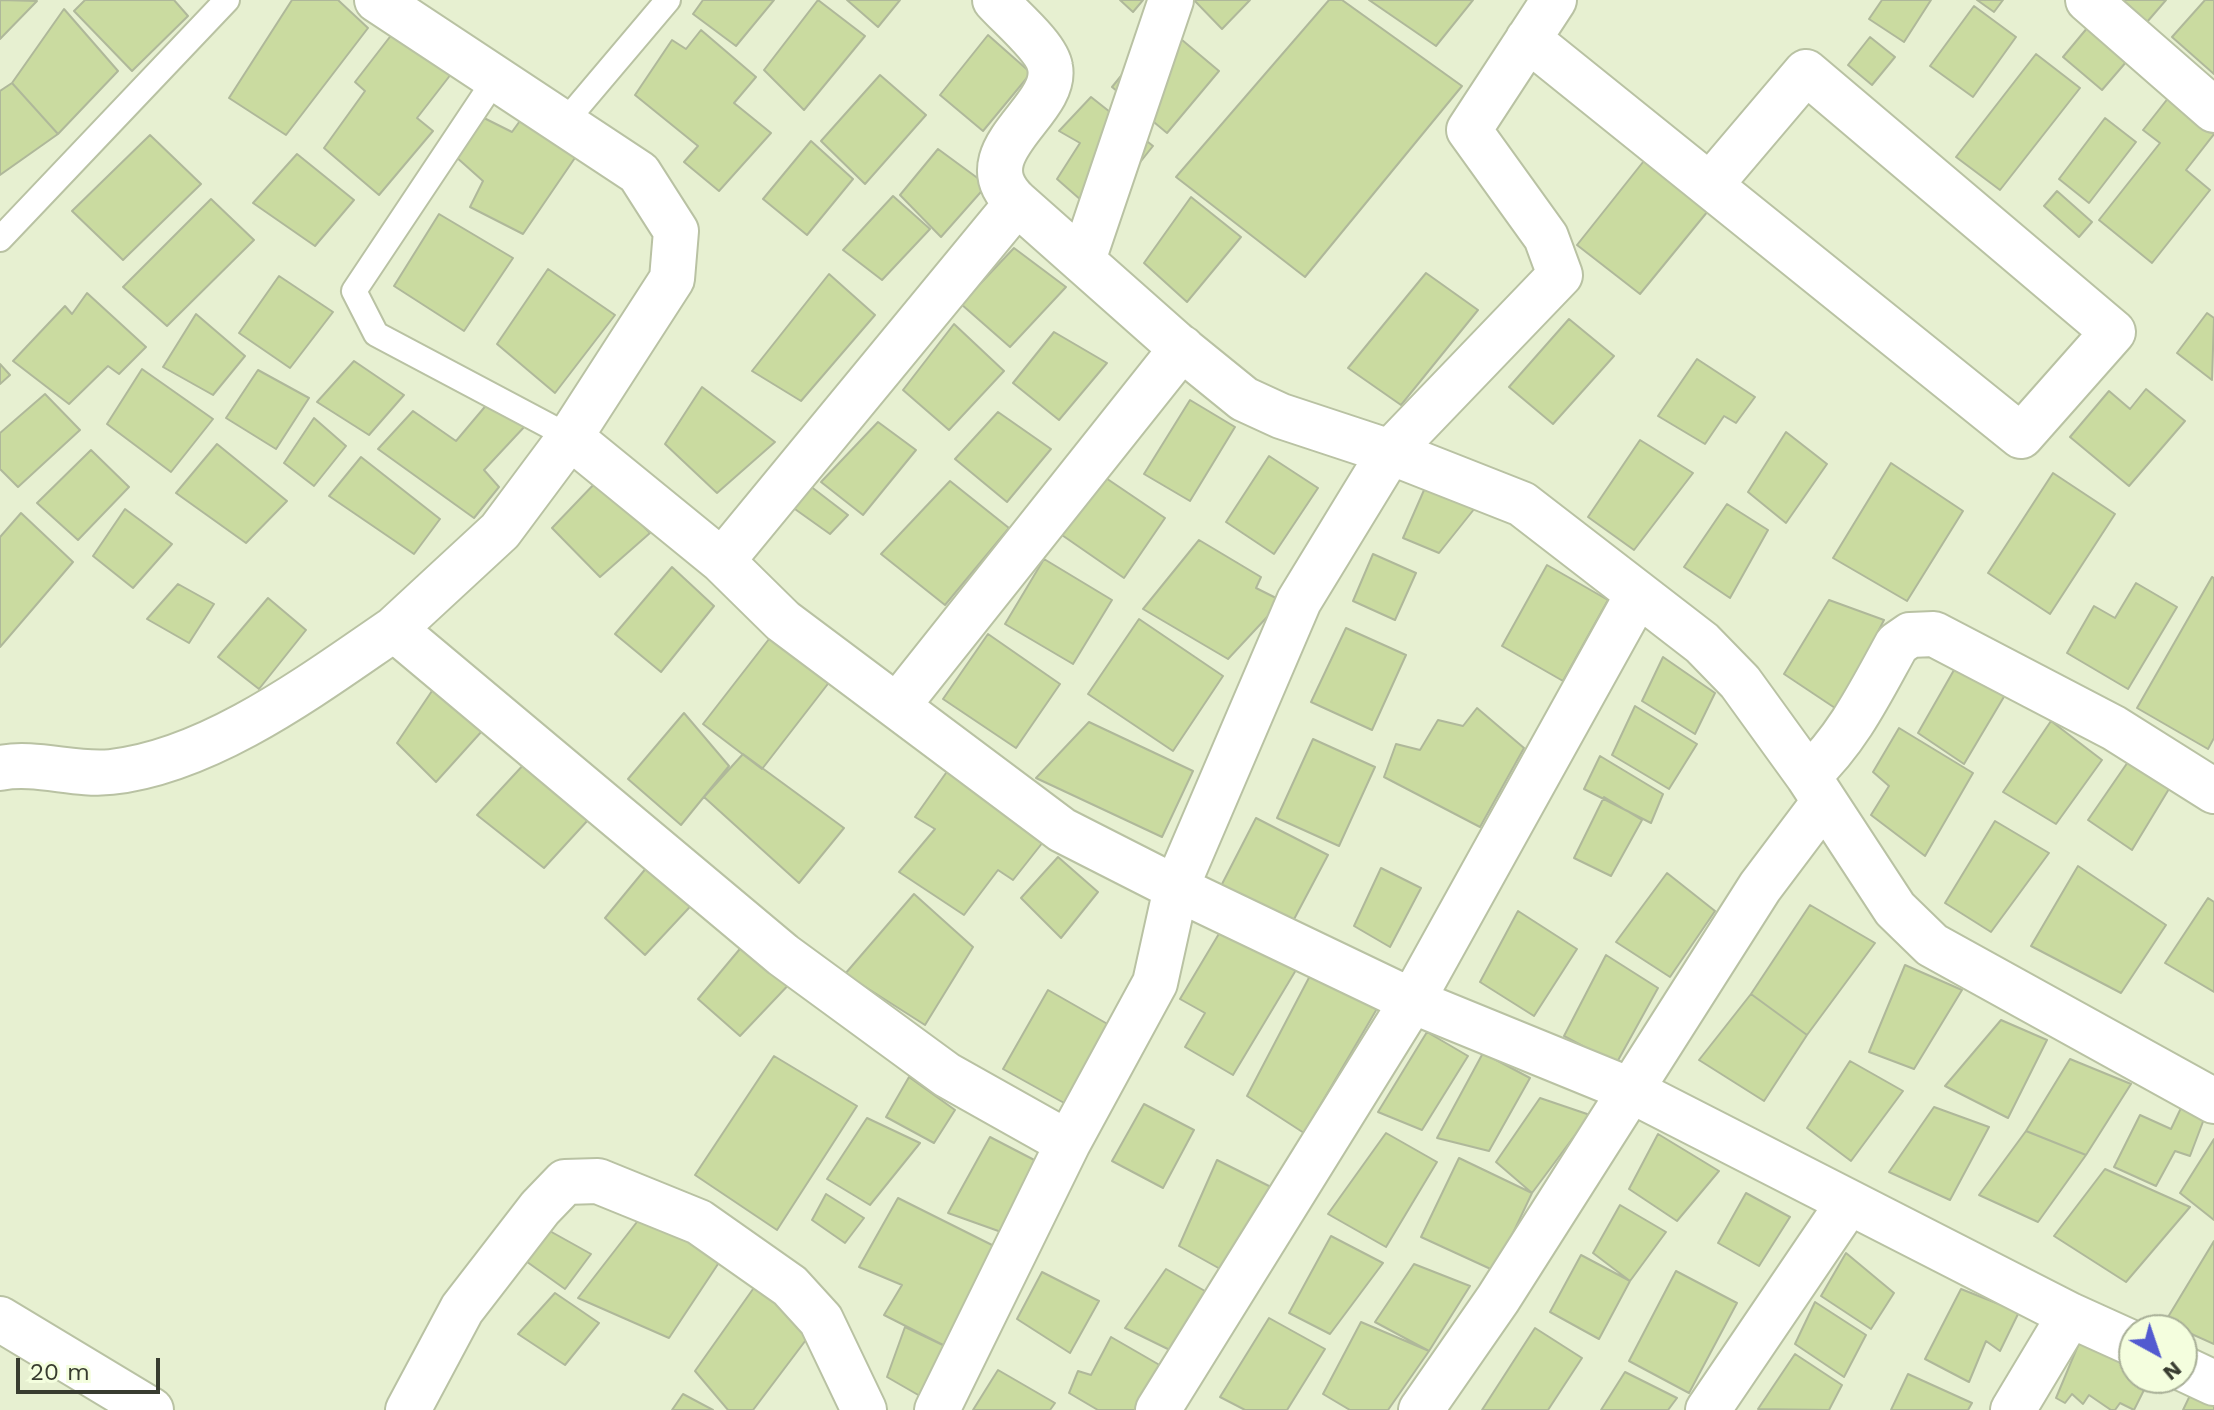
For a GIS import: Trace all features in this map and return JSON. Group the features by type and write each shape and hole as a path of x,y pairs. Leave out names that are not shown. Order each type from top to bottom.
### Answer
{"street":[{"path":"0,768 108,773 161,764 210,742 301,692 394,629 500,531 570,437 672,279 676,231 639,173 377,0"},
{"path":"1083,260 1171,0"},
{"path":"937,1410 1068,1143 1155,983 1176,888 1299,601 1390,452 1560,275 1546,237 1469,130 1554,0"},
{"path":"2088,0 2214,110"},
{"path":"1000,2 1042,51 1051,68 1047,89 1001,159 999,179 1017,203 1244,399 1281,416 1390,452 1522,504 1702,643 1740,682 1816,789 1895,909 1932,945 2214,1101"},
{"path":"1528,39 2021,436 2113,332 1806,72 1710,185"},
{"path":"722,561 1017,203"},
{"path":"898,705 1182,348"},
{"path":"570,437 722,561 783,621 1062,830 1412,1001 1630,1090 2118,1337"},
{"path":"1158,1410 1412,1001 1638,594"},
{"path":"394,629 783,955 947,1075 1068,1143"},
{"path":"1421,1410 1498,1299 1760,887 1816,789 1829,756 1849,729 1897,644 1910,635 1934,634 2114,728 2214,791"},
{"path":"408,1410 462,1309 540,1208 565,1182 598,1181 699,1222 790,1286 821,1320 864,1410"},
{"path":"1708,1410 1849,1202"},
{"path":"2013,1410 2070,1315"},
{"path":"0,1319 151,1410"}],"lane":[{"path":"0,239 227,0"},
{"path":"564,123 668,0"},
{"path":"496,78 354,291 376,334 570,437"}],"building":[{"path":"0,0 37,1 0,39"},
{"path":"85,0 174,0 188,16 132,71 74,11"},
{"path":"292,0 338,0 368,28 286,135 229,98"},
{"path":"703,0 774,0 736,46 693,14"},
{"path":"818,0 865,36 804,110 764,70"},
{"path":"847,0 900,0 878,27"},
{"path":"1120,0 1143,0 1133,12"},
{"path":"1194,0 1250,0 1222,29"},
{"path":"1329,0 1342,0 1462,86 1305,277 1176,177"},
{"path":"1369,0 1473,0 1436,46"},
{"path":"1882,0 1931,0 1904,42 1869,19"},
{"path":"1977,0 2003,0 1994,12"},
{"path":"2123,0 2166,0 2147,22"},
{"path":"2205,0 2214,0 2214,74 2172,37"},
{"path":"1974,6 2016,37 1973,97 1930,66"},
{"path":"64,9 118,71 58,134 12,83"},
{"path":"2093,21 2133,54 2102,90 2063,57"},
{"path":"1163,24 1219,71 1167,133 1112,87"},
{"path":"396,29 455,69 417,118 433,131 379,195 324,148 365,91 355,82"},
{"path":"701,30 756,77 734,103 771,133 719,191 684,162 698,146 635,95 672,40 686,49"},
{"path":"988,35 1031,73 983,131 940,95"},
{"path":"1870,37 1895,57 1872,85 1848,65"},
{"path":"2036,54 2080,88 2000,190 1956,157"},
{"path":"880,75 926,115 865,184 821,141"},
{"path":"12,83 58,134 0,175 0,91"},
{"path":"1091,97 1153,146 1098,215 1057,179 1080,143 1059,131"},
{"path":"2169,97 2214,134 2186,170 2210,190 2152,263 2099,220 2160,143 2143,130"},
{"path":"527,111 581,149 523,234 470,207 483,181 455,156 482,117 512,132"},
{"path":"2105,118 2136,142 2089,203 2059,179"},
{"path":"150,135 201,184 123,260 72,211"},
{"path":"811,141 853,179 807,235 763,199"},
{"path":"938,149 987,185 941,237 900,195"},
{"path":"1651,152 1717,200 1640,294 1577,245"},
{"path":"297,154 354,200 315,246 253,203"},
{"path":"2057,191 2092,222 2079,237 2044,206"},
{"path":"893,196 930,229 882,280 843,250"},
{"path":"1191,197 1241,237 1187,302 1144,263"},
{"path":"211,199 254,240 167,326 123,287"},
{"path":"439,214 513,258 464,331 394,286"},
{"path":"1014,248 1066,287 1010,347 961,304"},
{"path":"548,269 615,315 555,393 497,344"},
{"path":"1426,273 1478,310 1401,405 1348,368"},
{"path":"829,274 875,315 801,401 752,371"},
{"path":"279,276 333,312 290,368 239,333"},
{"path":"87,293 146,347 119,374 108,366 69,404 13,361 65,306 72,314"},
{"path":"2207,313 2214,318 2212,380 2177,353"},
{"path":"196,314 245,356 213,395 163,367"},
{"path":"1569,319 1614,356 1553,424 1509,387"},
{"path":"954,324 1004,371 949,430 903,390"},
{"path":"1054,332 1107,363 1059,420 1013,383"},
{"path":"1697,359 1755,397 1736,423 1724,416 1705,444 1658,416"},
{"path":"354,361 404,395 369,435 317,402"},
{"path":"0,364 10,375 0,384"},
{"path":"142,369 213,419 171,472 107,424"},
{"path":"258,370 309,398 276,449 226,418"},
{"path":"702,387 775,442 717,493 665,444"},
{"path":"2146,389 2185,421 2129,486 2070,437 2109,391 2130,409"},
{"path":"45,394 80,430 18,487 0,469 0,433"},
{"path":"494,396 526,425 484,470 499,487 474,518 378,449 413,411 456,441"},
{"path":"1190,400 1235,427 1190,501 1144,474"},
{"path":"998,412 1051,449 1007,502 955,459"},
{"path":"314,418 346,446 314,486 284,463"},
{"path":"878,422 916,450 863,515 821,482"},
{"path":"1786,432 1827,464 1786,523 1748,492"},
{"path":"1640,440 1693,473 1634,550 1588,517"},
{"path":"217,444 287,501 246,543 176,493"},
{"path":"91,450 129,487 78,540 37,503"},
{"path":"1269,456 1318,488 1274,554 1226,522"},
{"path":"361,457 440,519 414,554 329,496"},
{"path":"1891,463 1963,511 1907,601 1833,558"},
{"path":"2053,473 2115,514 2050,614 1988,573"},
{"path":"1100,474 1165,518 1124,578 1059,533"},
{"path":"801,479 848,515 830,534 785,502"},
{"path":"598,480 650,533 600,577 552,528"},
{"path":"950,481 1009,528 945,605 881,554"},
{"path":"1428,481 1479,503 1439,553 1403,538"},
{"path":"1727,504 1768,530 1730,598 1684,567"},
{"path":"125,509 172,544 133,588 93,556"},
{"path":"21,513 73,562 0,647 0,537"},
{"path":"1199,540 1261,577 1256,588 1282,601 1228,659 1143,609"},
{"path":"1373,554 1416,573 1395,620 1353,601"},
{"path":"1044,559 1112,600 1073,664 1005,624"},
{"path":"1547,565 1608,600 1563,681 1502,646"},
{"path":"672,567 714,606 661,672 615,634"},
{"path":"2212,577 2214,738 2208,749 2137,708"},
{"path":"2136,583 2177,607 2128,689 2067,653 2094,606 2115,618"},
{"path":"178,584 214,604 189,643 147,619"},
{"path":"268,598 306,630 259,689 218,657"},
{"path":"1829,600 1884,620 1838,710 1784,674"},
{"path":"1139,619 1223,676 1173,751 1088,694"},
{"path":"783,621 841,667 762,769 703,724"},
{"path":"1346,628 1406,655 1372,730 1311,702"},
{"path":"988,634 1060,684 1016,748 943,699"},
{"path":"1663,657 1715,693 1695,734 1642,701"},
{"path":"1958,663 2008,690 1964,764 1918,733"},
{"path":"438,682 482,731 436,782 397,743"},
{"path":"1635,706 1697,744 1669,789 1612,755"},
{"path":"1477,708 1524,748 1480,827 1384,777 1396,744 1420,750 1438,720 1463,726"},
{"path":"684,713 729,766 681,825 628,779"},
{"path":"2051,721 2102,760 2056,824 2003,792"},
{"path":"1089,722 1193,771 1162,837 1036,778"},
{"path":"1899,728 1973,773 1925,856 1871,815 1889,786 1873,772"},
{"path":"1313,739 1375,767 1339,846 1277,818"},
{"path":"743,754 844,828 799,883 704,797"},
{"path":"1600,756 1663,794 1651,823 1584,789"},
{"path":"2130,759 2175,779 2132,850 2088,820"},
{"path":"526,762 588,820 544,868 477,815"},
{"path":"953,763 1047,837 1013,880 998,870 964,915 899,872 935,829 915,817"},
{"path":"1604,797 1642,820 1611,876 1574,858"},
{"path":"1256,818 1328,855 1292,923 1221,886"},
{"path":"1995,821 2049,853 1991,932 1945,903"},
{"path":"1058,857 1098,892 1061,938 1021,898"},
{"path":"652,861 700,896 645,955 605,918"},
{"path":"2078,866 2166,925 2121,993 2031,946"},
{"path":"1381,868 1421,888 1390,947 1354,926"},
{"path":"1667,873 1715,911 1670,977 1616,942"},
{"path":"914,894 973,947 925,1025 845,974"},
{"path":"2208,898 2214,902 2214,992 2165,963"},
{"path":"1810,905 1875,943 1807,1035 1751,994"},
{"path":"1518,911 1577,949 1534,1016 1480,982"},
{"path":"1223,927 1296,970 1233,1075 1185,1047 1205,1013 1180,999"},
{"path":"749,938 795,978 740,1036 698,999"},
{"path":"1606,955 1658,988 1616,1064 1564,1036"},
{"path":"1905,965 1962,990 1914,1069 1869,1052"},
{"path":"1313,970 1378,1007 1304,1133 1247,1096"},
{"path":"1048,990 1111,1026 1066,1104 1003,1069"},
{"path":"1751,994 1807,1035 1764,1101 1699,1060"},
{"path":"2001,1020 2047,1040 2008,1118 1945,1086"},
{"path":"1427,1032 1468,1056 1422,1130 1378,1112"},
{"path":"1483,1053 1530,1078 1489,1151 1437,1138"},
{"path":"774,1056 857,1106 777,1230 695,1175"},
{"path":"2070,1059 2131,1084 2086,1155 2026,1131"},
{"path":"1850,1061 1903,1091 1851,1161 1807,1128"},
{"path":"909,1077 955,1110 934,1143 886,1117"},
{"path":"1540,1098 1590,1115 1532,1193 1496,1162"},
{"path":"1144,1104 1194,1130 1163,1188 1112,1161"},
{"path":"1934,1107 1989,1127 1950,1200 1889,1172"},
{"path":"2181,1108 2204,1119 2190,1156 2175,1151 2156,1186 2114,1167 2140,1115 2171,1129"},
{"path":"867,1118 920,1143 870,1205 827,1179"},
{"path":"2026,1131 2086,1155 2038,1222 1979,1195"},
{"path":"1386,1133 1437,1162 1386,1247 1328,1214"},
{"path":"1658,1134 1719,1171 1677,1221 1629,1189"},
{"path":"990,1137 1042,1164 1004,1233 948,1213"},
{"path":"2214,1139 2214,1220 2180,1193"},
{"path":"1459,1158 1532,1193 1495,1271 1421,1237"},
{"path":"1217,1160 1273,1188 1222,1270 1179,1246"},
{"path":"2105,1169 2190,1207 2126,1282 2054,1236"},
{"path":"1746,1193 1790,1217 1759,1266 1718,1243"},
{"path":"826,1194 864,1218 845,1243 812,1220"},
{"path":"898,1198 996,1247 949,1348 884,1315 902,1285 859,1267"},
{"path":"1620,1205 1666,1232 1630,1281 1593,1253"},
{"path":"647,1209 720,1261 669,1338 578,1298"},
{"path":"539,1225 591,1254 565,1289 509,1249"},
{"path":"1331,1236 1383,1263 1330,1334 1289,1313"},
{"path":"2214,1241 2214,1344 2198,1337 2198,1314 2170,1314"},
{"path":"1846,1253 1894,1293 1871,1329 1821,1296"},
{"path":"1581,1255 1630,1281 1599,1339 1550,1312"},
{"path":"1414,1264 1470,1286 1429,1351 1375,1322"},
{"path":"1166,1269 1212,1295 1178,1354 1125,1328"},
{"path":"1676,1271 1737,1303 1689,1393 1629,1361"},
{"path":"1042,1272 1099,1301 1070,1353 1017,1319"},
{"path":"758,1282 821,1320 753,1410 728,1410 695,1371"},
{"path":"1961,1289 2019,1312 2000,1351 1986,1341 1969,1382 1925,1359"},
{"path":"555,1293 599,1323 565,1365 518,1334"},
{"path":"1815,1302 1866,1335 1844,1377 1795,1344"},
{"path":"1269,1318 1325,1349 1287,1410 1245,1410 1220,1397"},
{"path":"1361,1322 1429,1351 1388,1410 1350,1410 1323,1394"},
{"path":"905,1327 949,1348 920,1396 887,1377"},
{"path":"1535,1328 1582,1358 1548,1410 1482,1410"},
{"path":"2082,1336 2118,1355 2118,1394 2142,1394 2134,1410 2120,1403 2115,1410 2111,1410 2089,1395 2083,1404 2072,1394 2065,1403 2056,1398"},
{"path":"1111,1337 1170,1371 1141,1410 1098,1410 1069,1393 1078,1371 1091,1375"},
{"path":"1795,1354 1842,1385 1829,1410 1758,1409"},
{"path":"998,1370 1055,1403 1050,1410 973,1410"},
{"path":"1625,1372 1677,1398 1668,1410 1601,1410"},
{"path":"1908,1374 1972,1403 1968,1410 1891,1410"},
{"path":"2198,1386 2214,1392 2214,1410 2183,1410 2191,1394 2198,1394"},
{"path":"683,1394 713,1410 672,1410"}]}
